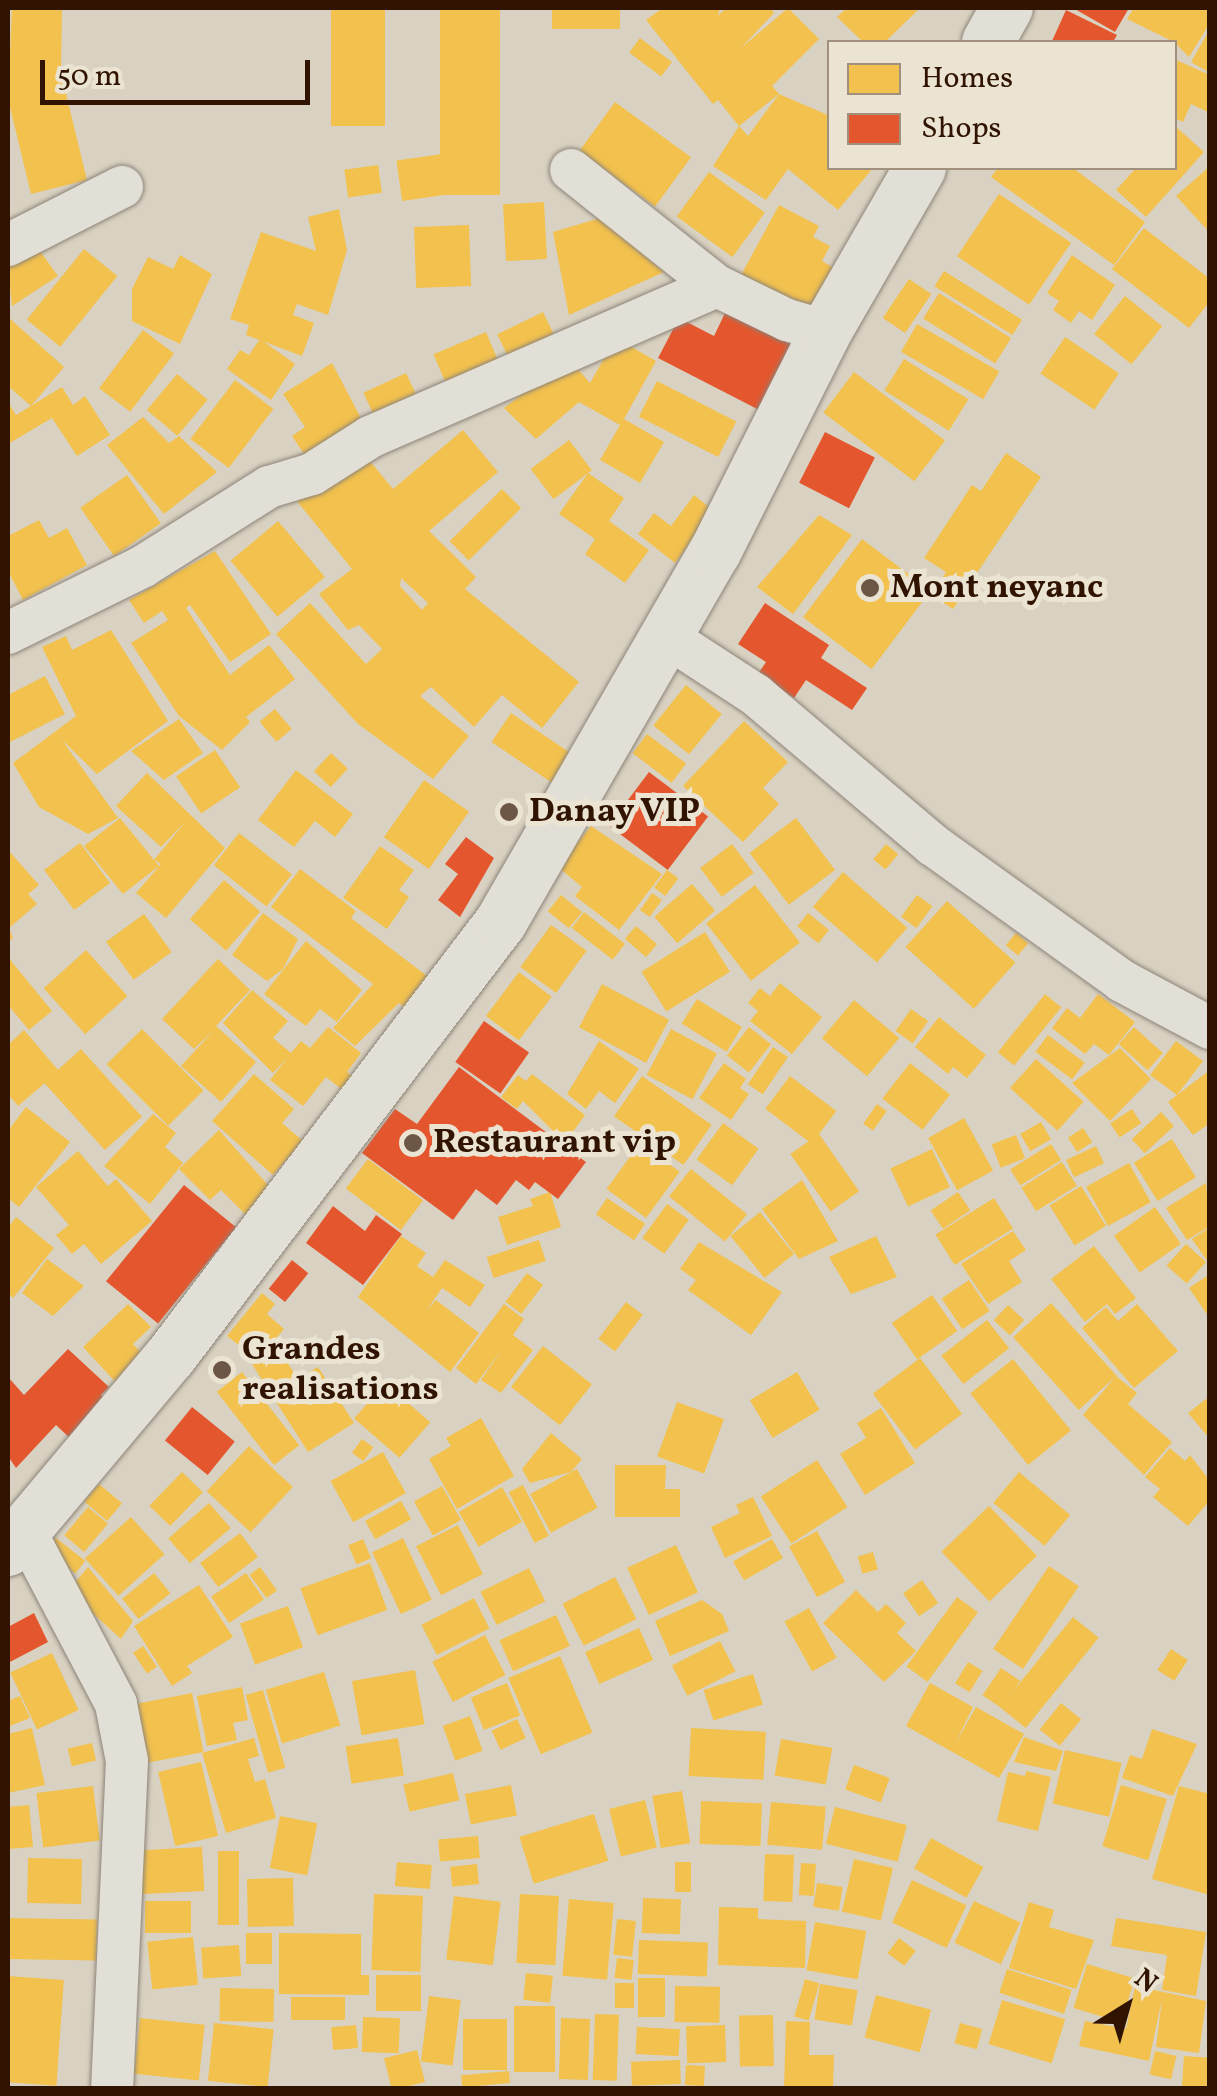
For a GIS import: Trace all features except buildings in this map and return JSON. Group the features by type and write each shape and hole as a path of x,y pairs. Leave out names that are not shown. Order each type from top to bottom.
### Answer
{"street":[{"path":"989,40 1007,8"},
{"path":"571,170 717,286 786,320 826,331"},
{"path":"112,2088 126,1761 116,1704 17,1542 292,1201 501,922 667,637 826,331 919,170"},
{"path":"8,245 122,188"},
{"path":"8,633 142,567 269,487 312,474 370,438 717,286"},
{"path":"667,637 756,694 933,844 1122,981 1210,1028"}],"place":[{"name":"Mont neyanc","path":"870,588"},
{"name":"Danay VIP","path":"509,812"},
{"name":"Restaurant vip","path":"413,1143"},
{"name":"Grandes realisations","path":"222,1370"}]}
